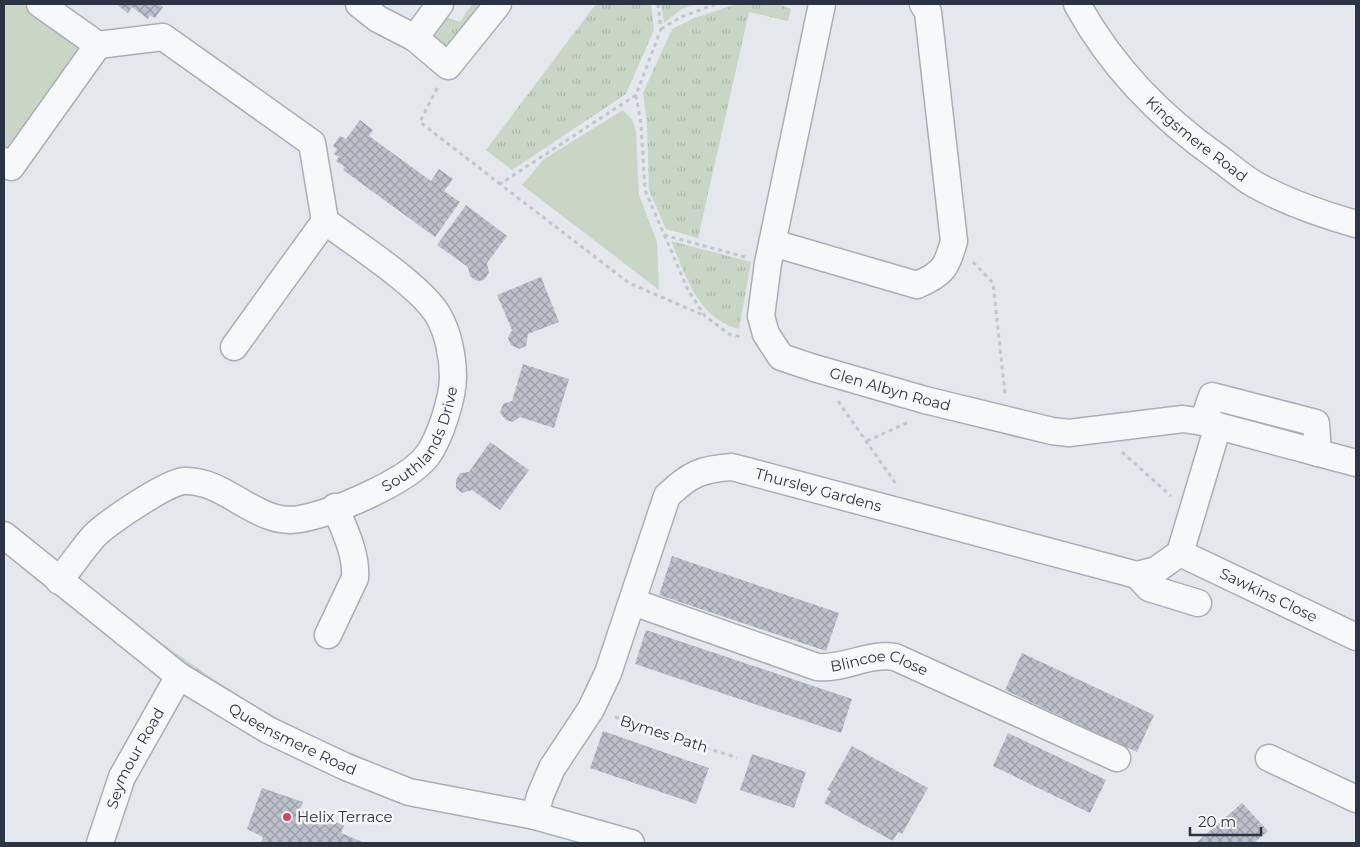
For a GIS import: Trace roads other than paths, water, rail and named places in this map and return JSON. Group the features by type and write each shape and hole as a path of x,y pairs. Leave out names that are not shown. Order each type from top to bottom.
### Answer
{"street":[{"path":"40,4 98,45 162,37 312,143 325,221 234,347"},
{"path":"359,4 378,19 415,38 448,66 498,4"},
{"path":"415,38 440,4"},
{"name":"Glen Albyn Road","path":"822,4 771,253 761,316 766,334 781,356 806,366 1008,422 1069,433 1183,419 1210,424"},
{"path":"771,253 918,285 934,278 948,264 954,241 928,12 923,4"},
{"name":"Kingsmere Road","path":"1077,4 1092,32 1132,85 1192,139 1254,184 1315,211 1356,224"},
{"path":"4,161 11,167 98,45"},
{"name":"Southlands Drive","path":"59,581 95,535 158,491 184,481 209,486 276,519 300,519 361,498 399,480 428,456 443,423 453,378 449,345 438,315 415,290 325,221"},
{"path":"1198,603 1149,588 1137,576 1156,570 1180,554 1192,515 1210,424 1212,396 1316,423 1318,452 1356,463"},
{"name":"Thursley Gardens","path":"535,816 540,796 552,768 591,709 608,673 667,496 684,480 704,469 732,468 1137,576"},
{"path":"328,635 355,578 352,550 335,507"},
{"name":"Queensmere Road","path":"4,535 179,676 268,730 346,767 409,792 535,816 631,843"},
{"name":"Sawkins Close","path":"1180,554 1356,637"},
{"name":"Blincoe Close","path":"633,602 816,667 834,668 879,655 895,657 1117,758"},
{"name":"Seymour Road","path":"100,843 122,777 179,676"},
{"path":"1269,758 1356,799"}],"place":[{"name":"Helix Terrace","path":"287,817"}]}
